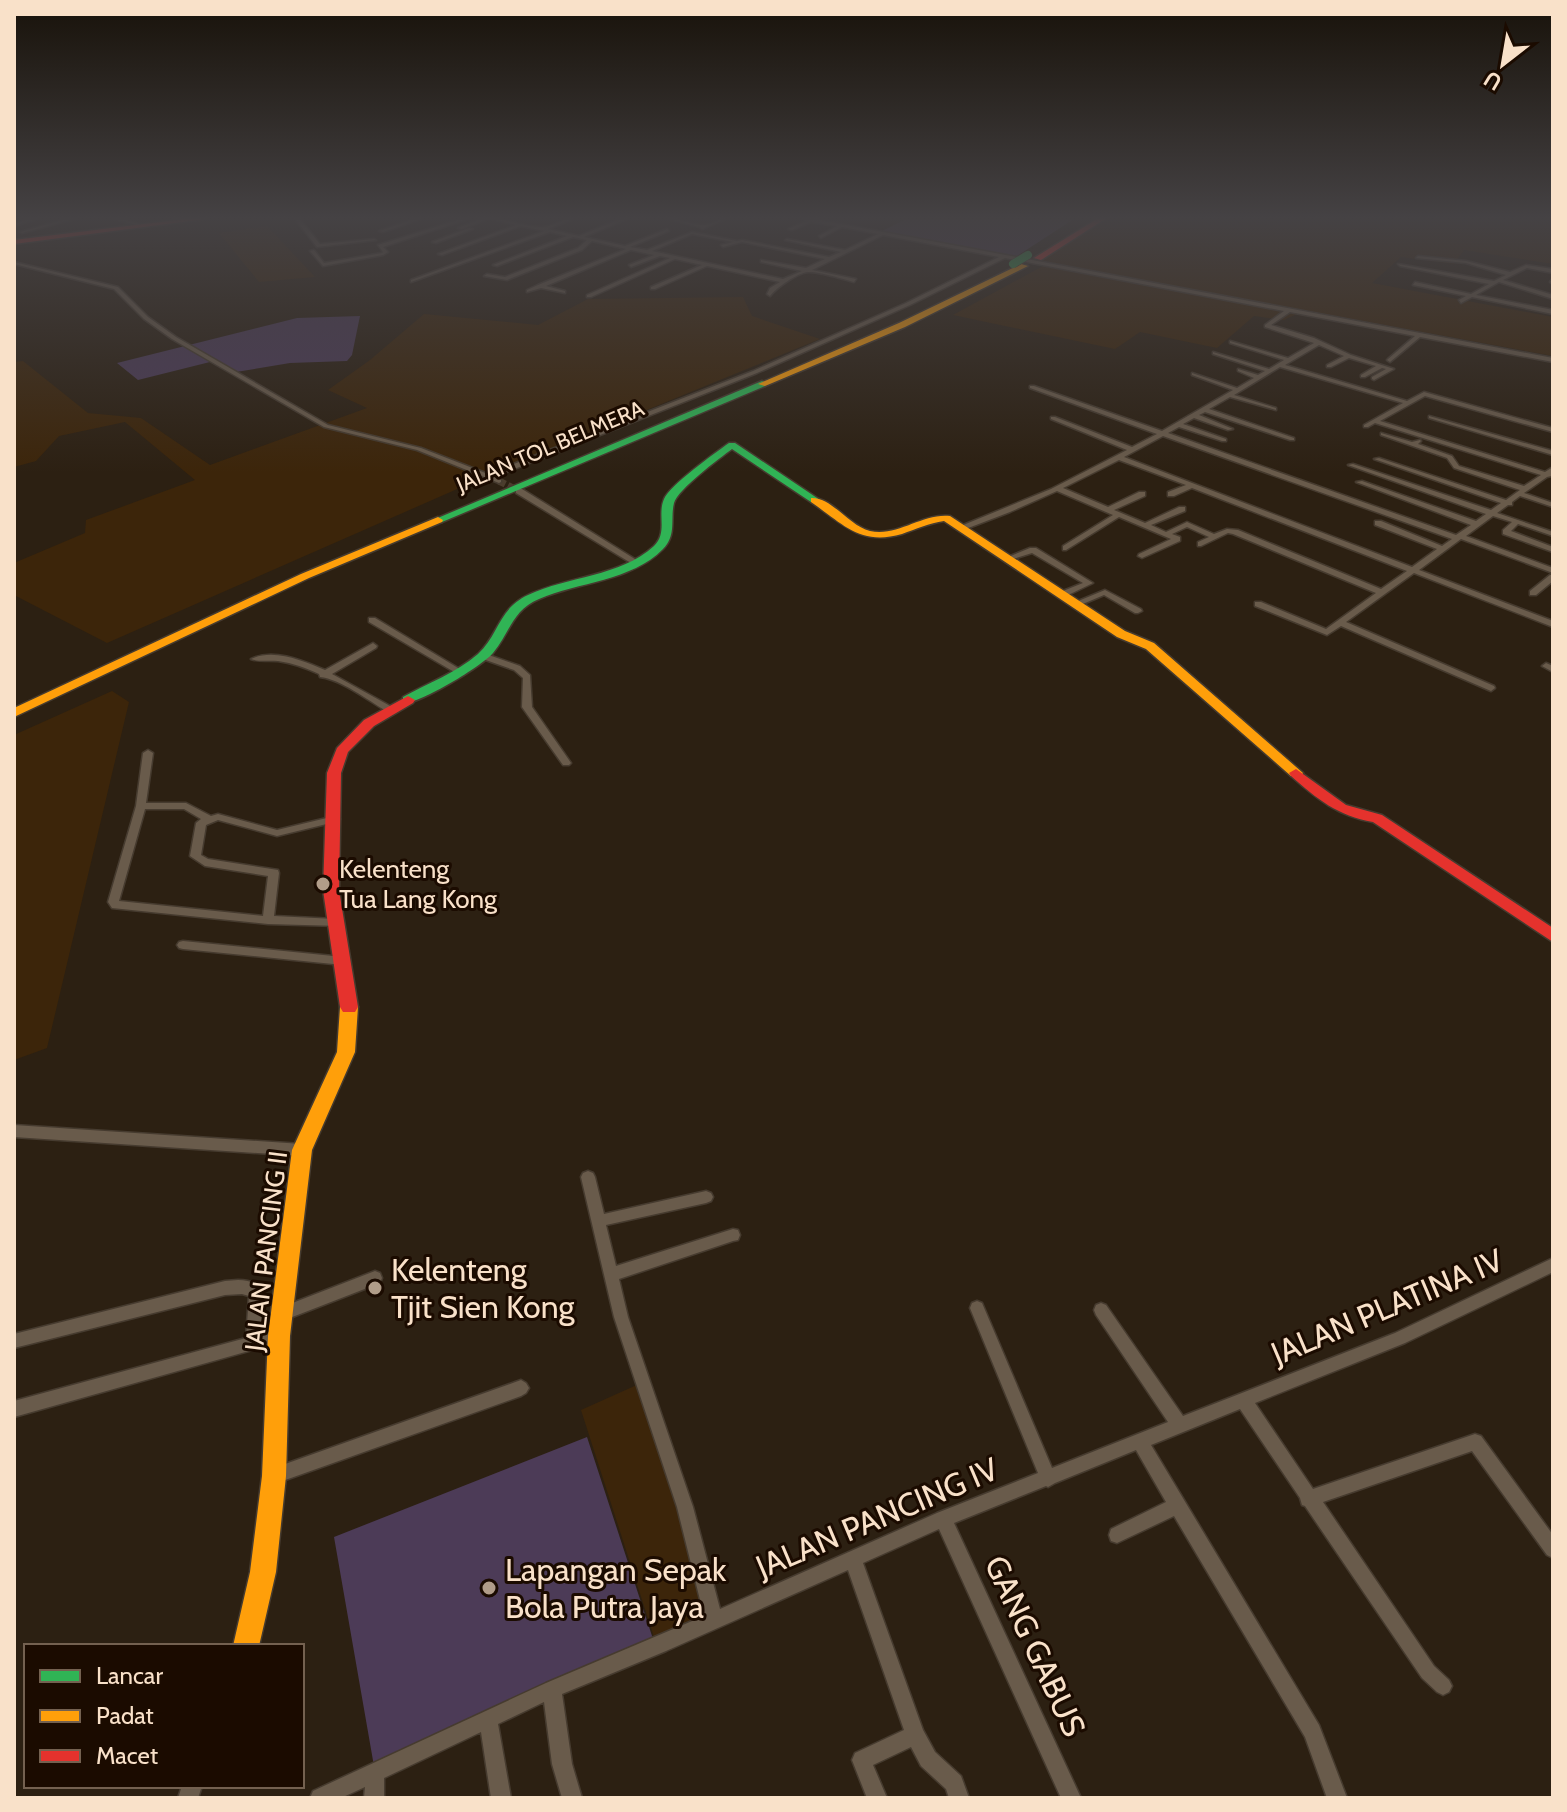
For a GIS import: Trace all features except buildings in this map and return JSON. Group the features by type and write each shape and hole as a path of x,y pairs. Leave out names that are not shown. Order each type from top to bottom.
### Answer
{"main road":[{"name":"JALAN TOL BELMERA","path":"14,701 317,562 934,304"},
{"name":"JALAN TOL BELMERA","path":"14,713 305,576 902,325 941,304"},
{"name":"JALAN PANCING II","path":"246,1644 263,1572 274,1476 279,1336 302,1150 346,1052 349,1004 331,890 334,773 342,751 353,737 389,709 483,656 494,643 504,618 519,604 541,593 634,561 655,550 666,539 669,500 706,463 732,445 867,534 880,535 941,517 960,528"},
{"path":"960,528 1121,634 1150,646 1337,808 1348,814 1377,818 1553,936"}],"street":[{"path":"132,304 174,338 326,426 419,449 499,481"},
{"path":"490,476 755,372 909,304"},
{"path":"1254,304 1553,360"},
{"path":"1516,304 1553,312"},
{"path":"1289,310 1267,326 1391,369 1374,378"},
{"path":"1390,360 1419,335"},
{"path":"1232,342 1289,360"},
{"path":"960,528 1056,488 1118,457 1318,342"},
{"path":"1215,353 1269,371"},
{"path":"1329,366 1349,356"},
{"path":"1279,365 1405,402"},
{"path":"1363,376 1382,366"},
{"path":"1240,370 1258,377"},
{"path":"1194,374 1238,390"},
{"path":"1032,387 1458,537 1553,574 1533,593"},
{"path":"1551,473 1425,436 1370,424 1405,402 1431,394 1505,418 1522,414 1553,423"},
{"path":"1229,395 1274,409"},
{"path":"1203,409 1292,439"},
{"path":"1193,415 1230,429"},
{"path":"1431,417 1553,453"},
{"path":"1513,417 1553,430"},
{"path":"1053,418 1131,449"},
{"path":"1177,424 1224,440"},
{"path":"1383,434 1450,457 1456,467 1553,505"},
{"path":"1412,444 1425,436"},
{"path":"1118,457 1553,624"},
{"path":"1377,459 1509,503"},
{"path":"1372,472 1388,462"},
{"path":"1351,465 1553,534"},
{"path":"1258,604 1324,634 1551,473"},
{"path":"1360,482 1476,524"},
{"path":"1171,494 1193,485"},
{"path":"1056,488 1177,539 1142,556"},
{"path":"519,491 634,561"},
{"path":"1108,510 1142,494"},
{"path":"1146,525 1182,509"},
{"path":"1066,548 1119,514"},
{"path":"1517,521 1506,532 1553,550"},
{"path":"1378,523 1443,549"},
{"path":"1167,534 1187,524 1214,537"},
{"path":"1201,544 1227,531 1235,532 1383,593"},
{"path":"1007,559 1033,550 1089,583 1068,599"},
{"path":"1068,599 1105,592 1138,611"},
{"path":"372,620 459,671"},
{"path":"1341,623 1491,688"},
{"path":"323,675 373,646"},
{"path":"483,656 517,668 527,677 527,707 566,763"},
{"path":"255,659 288,658 389,709"},
{"path":"148,753 141,806 118,875 113,902 116,905 268,920 336,923"},
{"path":"141,806 186,806 208,819 222,818 277,833 335,819"},
{"path":"208,819 200,826 195,856 205,862 274,873 268,920"},
{"path":"183,945 343,961"},
{"path":"14,1131 302,1150"},
{"path":"588,1177 621,1317 685,1507 714,1619"},
{"path":"598,1221 706,1197"},
{"path":"610,1275 733,1235"},
{"name":"JALAN PLATINA IV","path":"1243,1400 1400,1338 1553,1265"},
{"path":"281,1314 375,1278"},
{"path":"14,1341 225,1288 241,1287 250,1288 257,1294 253,1343"},
{"path":"977,1308 1048,1479"},
{"path":"1101,1310 1180,1425"},
{"path":"14,1409 279,1336"},
{"path":"274,1476 521,1388"},
{"path":"1243,1400 1428,1672 1443,1686"},
{"name":"JALAN PANCING IV","path":"320,1798 552,1689 943,1519 1243,1400"},
{"path":"1140,1442 1312,1732 1337,1798"},
{"path":"1308,1499 1475,1442 1553,1549"},
{"path":"1117,1535 1178,1505"},
{"name":"GANG GABUS","path":"943,1519 1071,1798"},
{"path":"853,1559 915,1735 928,1759 954,1783 959,1798"},
{"path":"552,1689 562,1764 572,1798"},
{"path":"488,1719 501,1798"},
{"path":"877,1798 862,1760 915,1735"},
{"path":"374,1798 375,1772"}],"shaded area":[{"path":"579,304 746,304 752,316 820,339 505,468 107,643 14,595 14,563 85,533 86,520 195,480 125,422 59,436 36,461 14,467 14,362 23,361 88,413 141,418 210,465 367,408 328,390 370,360 424,314 538,325"},
{"path":"974,304 1242,304 1297,314 1284,320 1254,316 1217,348 1140,332 1115,349 953,315"},
{"path":"1269,304 1481,304 1553,317 1553,356"},
{"path":"360,316 352,355 347,361 290,363 230,373 210,362 138,380 117,363 297,318"},
{"path":"112,691 129,702 47,1048 14,1060 14,735"},
{"path":"639,1384 680,1505 704,1614 654,1637 581,1410"},
{"name":"Lapangan Sepak Bola Putra Jaya","path":"587,1437 653,1639 375,1772 334,1537"}],"tunnel":[{"path":"499,481 519,491"}],"traffic: fast":[{"path":"438,520 762,384"},
{"path":"408,700 483,656 507,617 521,603 548,591 633,564 659,547 668,525 669,500 706,463 732,445 815,500"}],"traffic: slow":[{"path":"762,384 946,304"},
{"path":"815,500 849,525 870,534 889,534 946,518 1121,634 1150,646 1296,773"},
{"path":"14,713 305,576 438,520"},
{"path":"246,1644 263,1572 274,1476 279,1336 302,1150 346,1052 349,1007"}],"traffic: jam":[{"path":"349,1007 331,890 334,773 342,751 369,723 408,700"},
{"path":"1296,773 1332,803 1351,812 1377,818 1553,936"}],"place":[{"name":"Kelenteng Tua Lang Kong","path":"323,884"},
{"name":"Kelenteng Tjit Sien Kong","path":"375,1288"},
{"name":"Lapangan Sepak Bola Putra Jaya","path":"489,1588"}]}
